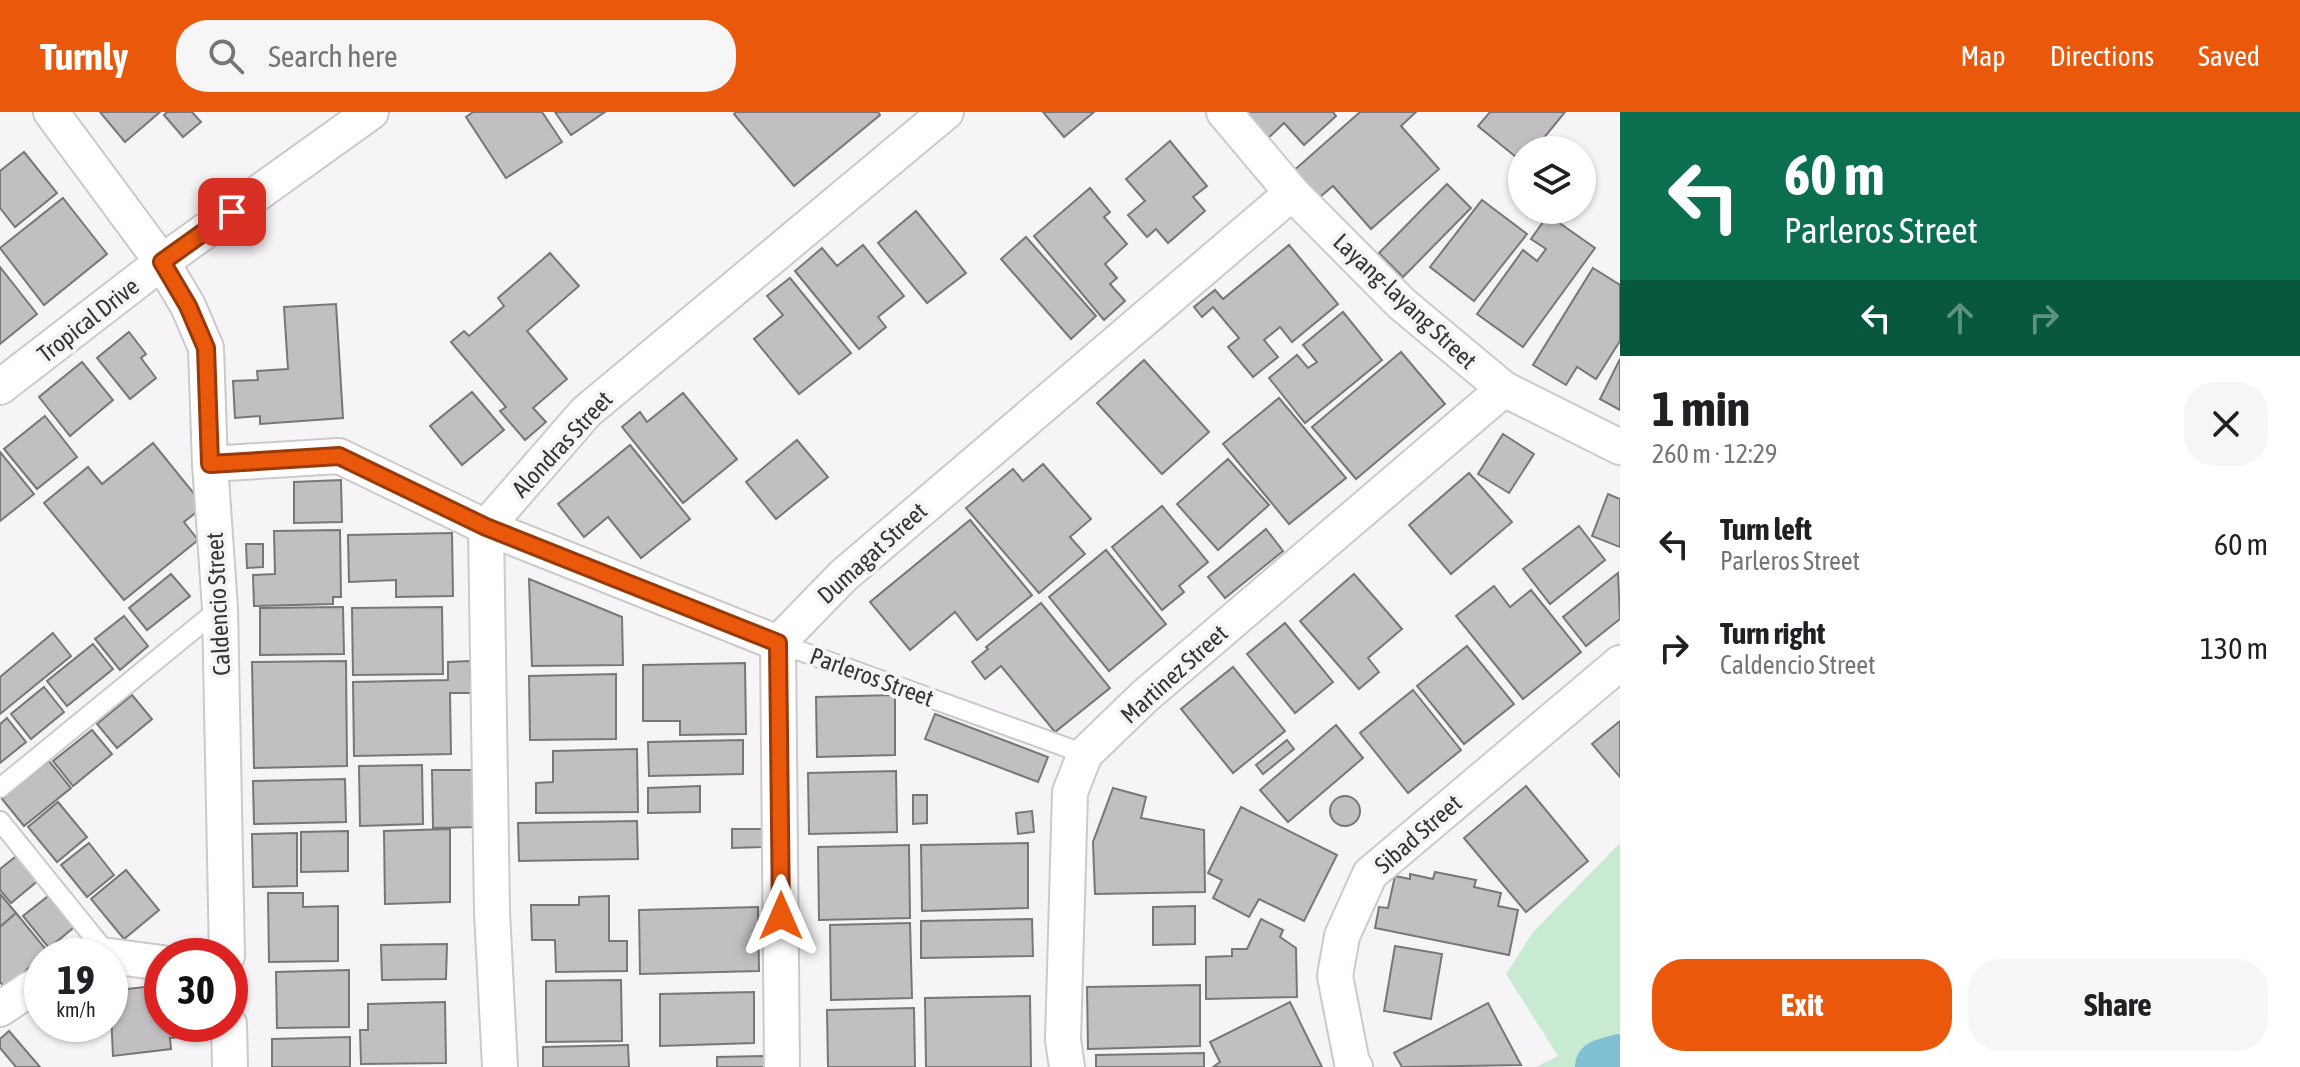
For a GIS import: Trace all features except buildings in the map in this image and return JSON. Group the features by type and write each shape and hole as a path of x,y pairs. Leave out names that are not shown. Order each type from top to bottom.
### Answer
{"street":[{"name":"Caldencio Street","path":"51,112 162,262 188,306 206,348 220,608 227,938"},
{"name":"Tropical Drive","path":"0,387 162,262 371,112"},
{"name":"Alondras Street","path":"486,527 586,412 946,112"},
{"name":"Layang-layang Street","path":"1224,112 1292,193 1402,304 1504,389 1620,447"},
{"name":"Dumagat Street","path":"778,643 843,576 1292,193"},
{"name":"Martinez Street","path":"1067,1067 1063,1040 1070,792 1085,754 1157,686 1504,389"},
{"name":"Parleros Street","path":"210,464 339,456 486,527 778,643"},
{"path":"486,527 492,912 500,1067"},
{"path":"778,643 782,1067"},
{"name":"Sibad Street","path":"1355,1067 1335,976 1342,936 1370,874 1620,663"},
{"path":"0,1009 24,993"},
{"path":"229,1042 230,1067"}],"lane":[{"path":"0,788 220,608"},
{"name":"Parleros Street","path":"778,643 1085,754"},
{"path":"0,821 94,938"}],"green space":[{"path":"1620,843 1620,1067 1536,1067 1558,1056 1506,974 1533,932"}],"waterway":[{"path":"1603,1067 1620,1062"}],"route":[{"path":"232,212 162,262 188,306 206,348 210,464 339,456 486,527 778,643 781,916"}]}
